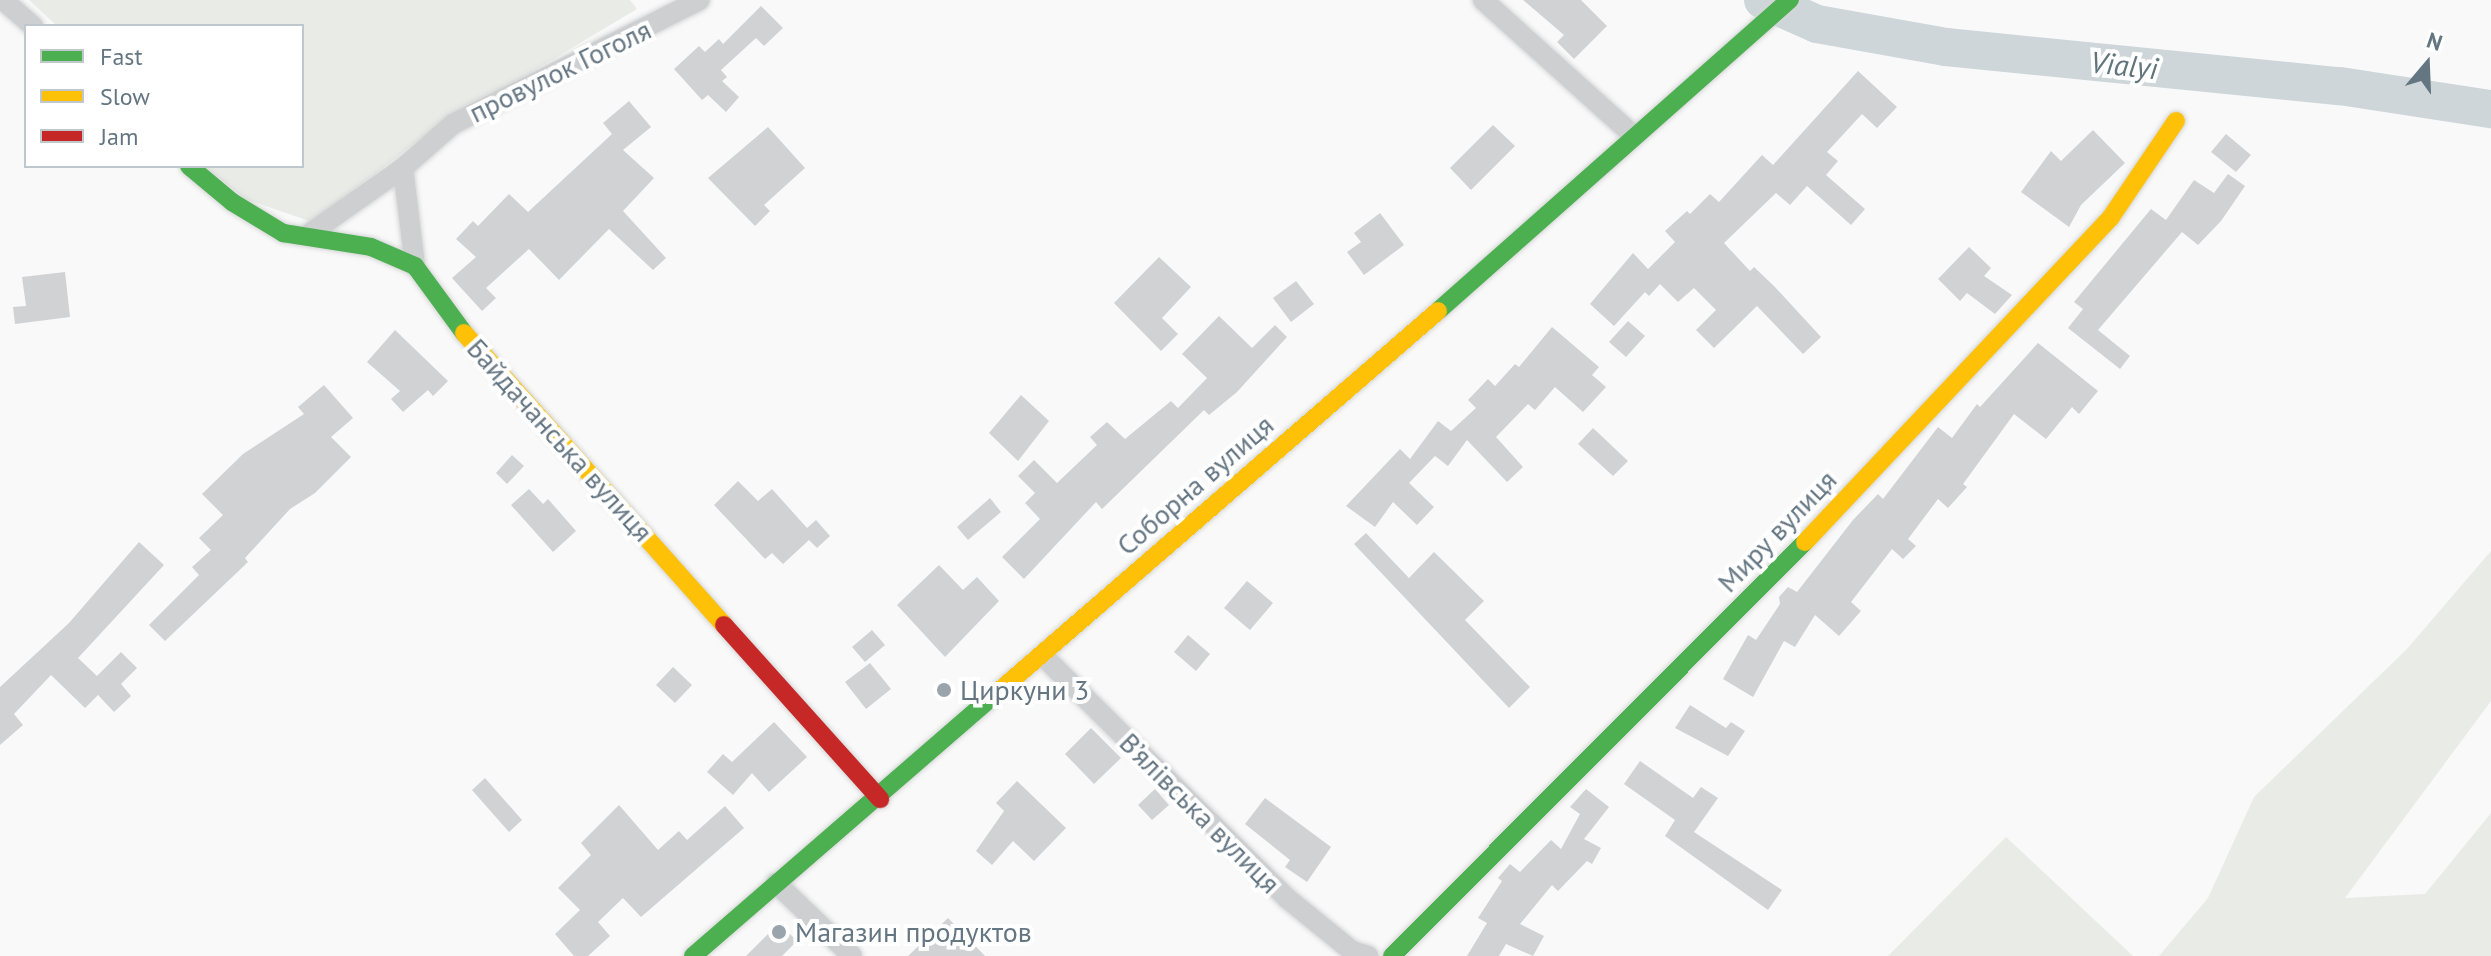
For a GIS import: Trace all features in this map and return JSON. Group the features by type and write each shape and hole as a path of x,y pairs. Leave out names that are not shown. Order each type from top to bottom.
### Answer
{"street":[{"path":"3,0 31,24"},
{"name":"провулок Гоголя","path":"309,234 403,168 453,124 507,92 644,32 700,0"},
{"path":"1483,0 1634,136"},
{"name":"Соборна вулиця","path":"693,956 776,883 880,799 1634,136 1732,56 1790,0"},
{"name":"Миру вулиця","path":"1392,956 1752,599 2111,217 2176,121"},
{"path":"192,168 261,221 283,233 309,234 371,247 415,266"},
{"path":"403,168 415,266"},
{"name":"Байдачанська вулиця","path":"415,266 476,349 880,799"},
{"name":"В’ялівська вулиця","path":"1043,656 1288,899 1352,951 1368,956"},
{"path":"776,883 852,956"}],"shaded area":[{"path":"29,0 630,0 637,9 424,136 312,222 245,199 206,168 304,168 304,24 55,24"},
{"path":"2491,551 2491,701 2345,898 2425,894 2491,813 2491,956 2159,956 2208,898 2254,797 2407,649"},
{"path":"2006,837 2133,956 1888,956"}],"building":[{"path":"1523,0 1581,0 1607,26 1574,59 1557,42 1564,35"},
{"path":"761,6 783,28 764,46 756,38 721,70 727,77 722,81 739,97 726,112 708,95 702,100 674,69 699,46 705,52 719,39 723,44"},
{"path":"1858,71 1897,107 1877,128 1862,114 1827,152 1838,161 1826,175 1865,209 1851,225 1807,186 1790,205 1776,193 1724,243 1750,271 1754,267 1775,287 1821,337 1803,354 1757,306 1714,348 1696,330 1716,310 1694,288 1678,302 1660,284 1649,296 1645,292 1614,326 1590,304 1633,253 1648,269 1675,242 1665,231 1687,211 1690,214 1710,194 1719,202 1762,155 1773,165"},
{"path":"629,101 651,127 623,150 654,178 623,211 666,258 653,270 609,229 559,280 529,249 486,288 496,298 482,311 452,278 476,257 456,239 473,221 478,226 509,194 528,212 612,134 603,123"},
{"path":"1493,125 1515,146 1471,190 1450,168"},
{"path":"768,127 805,168 764,205 770,211 755,226 708,178"},
{"path":"2093,130 2125,163 2081,205 2069,227 2021,192 2051,151 2061,161"},
{"path":"2226,134 2251,155 2236,172 2211,152"},
{"path":"2228,174 2245,186 2221,221 2198,245 2182,232 2098,330 2130,356 2120,369 2068,328 2083,309 2074,302 2151,209 2166,220 2194,180 2214,193"},
{"path":"1380,213 1404,245 1364,275 1347,252 1361,242 1354,233"},
{"path":"1969,247 1991,268 1984,276 2012,295 1995,314 1967,293 1960,301 1938,279"},
{"path":"1159,257 1191,287 1162,318 1178,334 1161,351 1114,303"},
{"path":"65,272 70,317 15,324 13,307 26,306 22,277"},
{"path":"1296,281 1314,304 1291,322 1273,298"},
{"path":"1219,316 1252,348 1275,325 1287,337 1237,392 1209,415 1204,410 1102,509 1096,502 1024,579 1002,557 1040,519 1025,503 1035,493 1018,476 1034,460 1057,483 1097,445 1090,437 1107,422 1125,439 1171,401 1178,408 1207,378 1182,354"},
{"path":"1628,321 1645,336 1626,357 1609,342"},
{"path":"1552,327 1599,367 1592,375 1606,387 1583,412 1555,387 1535,410 1528,404 1496,437 1523,467 1507,482 1467,440 1448,466 1435,456 1409,483 1434,507 1417,525 1393,502 1375,527 1346,506 1400,449 1410,459 1438,421 1451,431 1476,408 1468,400 1488,379 1495,386 1515,364 1519,367"},
{"path":"395,330 448,381 433,396 428,390 403,412 391,399 400,391 367,362"},
{"path":"2038,343 2098,391 2079,414 2072,407 2046,439 2014,414 1963,484 1967,487 1948,508 1938,499 1908,539 1916,546 1903,559 1892,549 1851,602 1861,611 1839,636 1815,615 1795,647 1784,641 1753,697 1723,679 1748,635 1756,640 1780,604 1779,597 1788,587 1797,592 1853,520 1878,494 1883,499 1938,427 1952,438 1977,404 1980,407"},
{"path":"324,385 353,418 331,437 351,457 315,493 290,509 245,558 248,562 165,641 149,625 199,575 192,567 211,550 199,538 223,515 202,494 243,454 304,414 298,407"},
{"path":"1021,395 1049,421 1018,461 989,433"},
{"path":"1593,428 1628,461 1613,476 1578,444"},
{"path":"512,455 524,466 507,484 496,473"},
{"path":"738,481 758,501 772,489 807,528 816,520 830,536 817,548 809,540 783,564 772,553 765,559 714,505"},
{"path":"529,489 543,504 548,499 576,531 553,552 511,505"},
{"path":"990,498 1001,512 968,540 957,527"},
{"path":"1366,533 1409,578 1434,552 1484,601 1465,620 1530,687 1509,708 1354,544"},
{"path":"139,542 164,565 78,658 97,676 121,652 137,668 121,684 131,696 114,712 98,695 85,708 51,675 14,714 23,725 0,745 0,687 69,623"},
{"path":"939,565 963,590 977,577 999,601 945,657 897,605"},
{"path":"1247,581 1273,603 1250,630 1224,608"},
{"path":"872,630 885,645 865,662 852,647"},
{"path":"1188,635 1210,654 1196,671 1174,652"},
{"path":"870,663 891,689 866,709 845,682"},
{"path":"673,667 692,685 675,703 656,685"},
{"path":"1690,705 1726,728 1731,722 1745,731 1728,756 1675,728"},
{"path":"774,722 807,757 769,792 752,773 733,795 707,772 723,754 732,762"},
{"path":"1091,728 1121,758 1094,784 1065,754"},
{"path":"1640,761 1693,798 1701,787 1718,798 1694,832 1782,890 1768,910 1665,836 1675,820 1624,784"},
{"path":"485,778 522,820 509,832 472,790"},
{"path":"1017,781 1066,828 1034,861 1013,841 992,865 976,851 1004,811 996,803"},
{"path":"1155,789 1169,805 1152,820 1138,805"},
{"path":"1586,789 1609,807 1584,839 1601,848 1592,864 1587,861 1558,891 1552,885 1520,924 1544,936 1533,956 1506,944 1499,956 1467,956 1487,923 1478,918 1502,881 1498,878 1510,864 1520,872 1551,840 1561,849 1580,814 1570,807"},
{"path":"1265,798 1331,847 1307,882 1285,867 1290,860 1245,824"},
{"path":"619,805 658,850 679,831 687,840 725,806 744,828 641,917 623,898 598,922 610,936 588,956 574,956 555,934 580,910 558,888 591,855 581,843"},
{"path":"948,918 985,956 908,956"},
{"name":"Магазин продуктов","path":"779,923 797,941 782,956 746,956"}],"waterway":[{"name":"Vialyi","path":"1763,0 1817,24 1946,47 2340,86 2491,109"}],"traffic: fast":[{"path":"1438,311 1790,0"},
{"path":"191,168 232,202 283,233 371,247 415,266 464,333"},
{"path":"1392,956 1805,542"},
{"path":"693,956 998,692"}],"traffic: slow":[{"path":"1805,542 2111,217 2176,121"},
{"path":"998,692 1438,311"},
{"path":"464,333 724,625"}],"traffic: jam":[{"path":"724,625 880,799"}],"place":[{"name":"Циркуни 3","path":"944,690"},
{"name":"Магазин продуктов","path":"779,932"}]}
